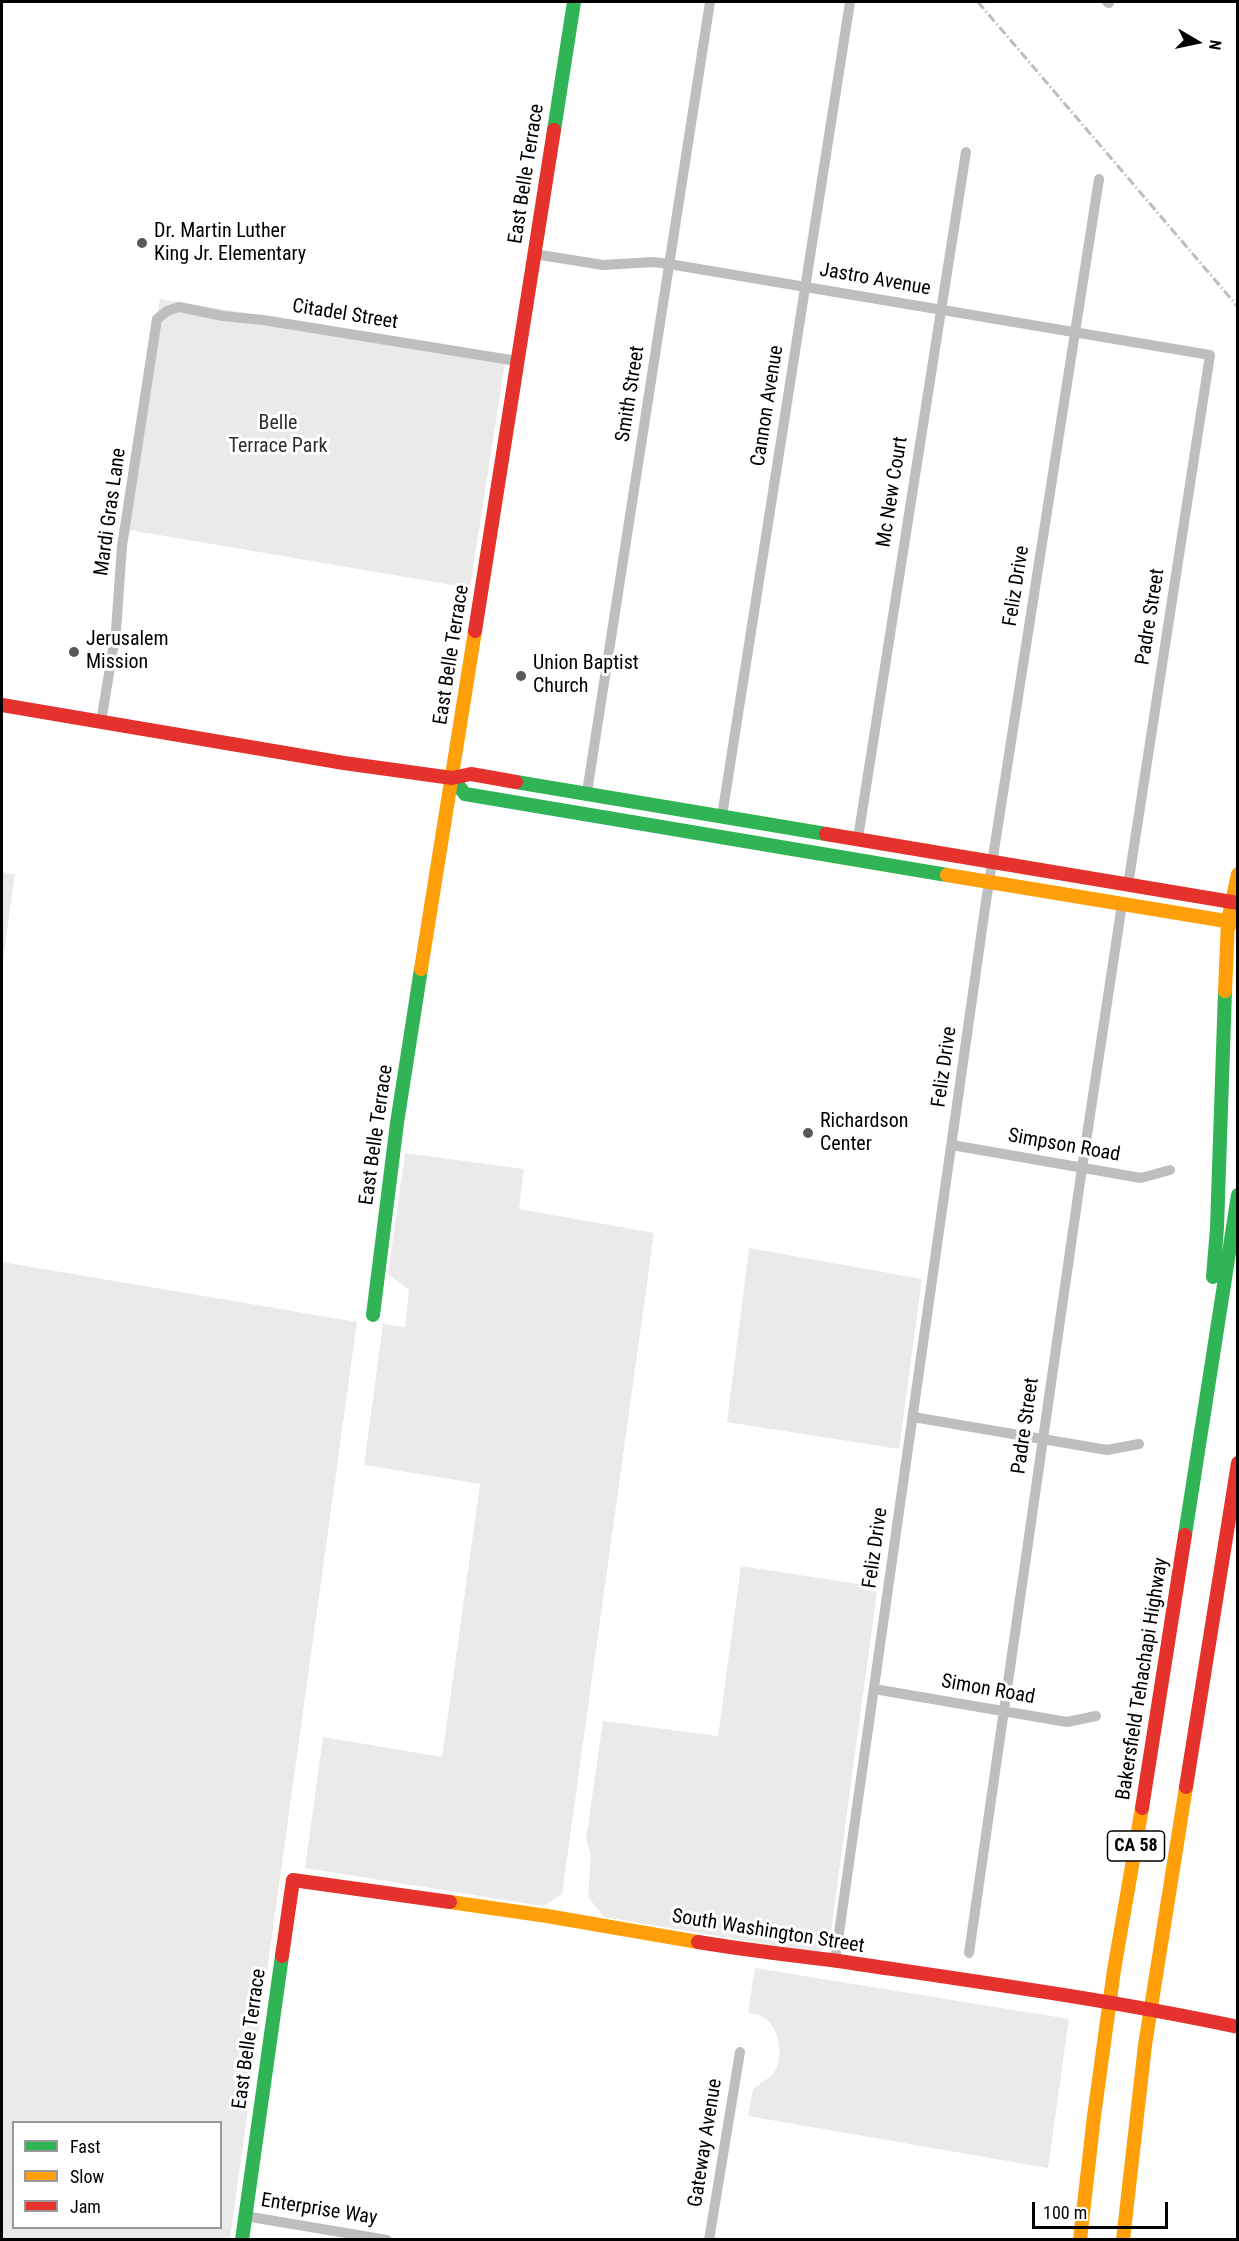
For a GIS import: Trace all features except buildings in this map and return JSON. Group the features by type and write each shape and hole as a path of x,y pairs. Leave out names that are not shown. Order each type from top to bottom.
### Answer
{"main road":[{"name":"East Belle Terrace","path":"372,1315 397,1123 574,2"},
{"path":"2,705 344,763 452,778 471,774 587,792 1234,902"},
{"path":"452,778 465,794 1233,922"},
{"path":"677,828 693,821 772,824"},
{"path":"1198,1453 1194,1410 1214,1271 1218,1152 1234,902 1238,874"},
{"name":"Bakersfield Tehachapi Highway","path":"1080,2240 1112,1989 1154,1738 1238,1196"},
{"name":"CA 58","path":"1123,2240 1154,1983 1225,1554 1237,1463"},
{"name":"East Belle Terrace","path":"242,2240 293,1880"},
{"name":"South Washington Street","path":"293,1880 547,1916 756,1952 835,1961 1176,2014 1238,2027"}],"street":[{"name":"Smith Street","path":"587,792 710,2"},
{"name":"Cannon Avenue","path":"722,816 847,2"},
{"name":"Mc New Court","path":"858,838 966,152"},
{"name":"Feliz Drive","path":"835,1961 990,882 1099,178"},
{"name":"Jastro Avenue","path":"534,254 603,265 653,262 669,264 1210,355"},
{"name":"Citadel Street","path":"167,311 179,307 223,316 263,320 517,361"},
{"name":"Mardi Gras Lane","path":"101,722 116,631 122,546 157,320 167,311"},
{"name":"Padre Street","path":"1128,885 1210,355"},
{"name":"Padre Street","path":"969,1953 1122,904"},
{"name":"Simpson Road","path":"952,1146 1141,1178 1170,1170"},
{"path":"913,1417 1107,1450 1139,1444"},
{"name":"Simon Road","path":"873,1689 1067,1722 1096,1716"},
{"name":"Gateway Avenue","path":"708,2240 740,2052"},
{"name":"Enterprise Way","path":"245,2216 387,2240"}],"green space":[{"name":"Belle Terrace Park","path":"160,299 506,356 470,588 124,529"},
{"path":"2,872 15,874 2,967"},
{"path":"405,1153 524,1169 519,1209 654,1233 562,1894 543,1906 305,1868 323,1737 442,1757 480,1484 364,1465 383,1324 405,1327 409,1290 388,1274"},
{"path":"749,1248 922,1279 899,1449 727,1422"},
{"path":"2,1262 357,1322 230,2239 2,2239"},
{"path":"741,1566 864,1585 864,1590 877,1592 829,1945 818,1953 604,1917 588,1897 591,1855 586,1839 603,1721 718,1736"},
{"path":"755,1968 1069,2019 1048,2168 748,2116 753,2089 773,2073 780,2054 774,2028 762,2016 748,2012"}],"railway":[{"path":"978,2 1238,307"}],"traffic: fast":[{"path":"554,130 574,2"},
{"path":"452,778 465,794 947,875"},
{"path":"516,782 826,834"},
{"path":"373,1315 397,1123 421,969"},
{"path":"1213,1277 1217,1228 1225,991"},
{"path":"1185,1535 1238,1195"},
{"path":"242,2240 282,1956"}],"traffic: slow":[{"path":"421,969 475,631"},
{"path":"1225,991 1228,921 1238,874"},
{"path":"947,875 1238,923"},
{"path":"1123,2240 1145,2045 1186,1787"},
{"path":"1080,2240 1114,1970 1142,1808"},
{"path":"450,1902 698,1942"}],"traffic: jam":[{"path":"475,631 554,130"},
{"path":"2,705 344,763 452,778 471,774 516,782"},
{"path":"826,834 1238,903"},
{"path":"1186,1787 1238,1463"},
{"path":"1142,1808 1185,1535"},
{"path":"282,1956 293,1880 450,1902"},
{"path":"698,1942 1039,1991 1238,2027"}],"place":[{"name":"Dr. Martin Luther King Jr. Elementary","path":"142,243"},
{"name":"Jerusalem Mission","path":"74,652"},
{"name":"Union Baptist Church","path":"521,676"},
{"name":"Richardson Center","path":"808,1133"}]}
